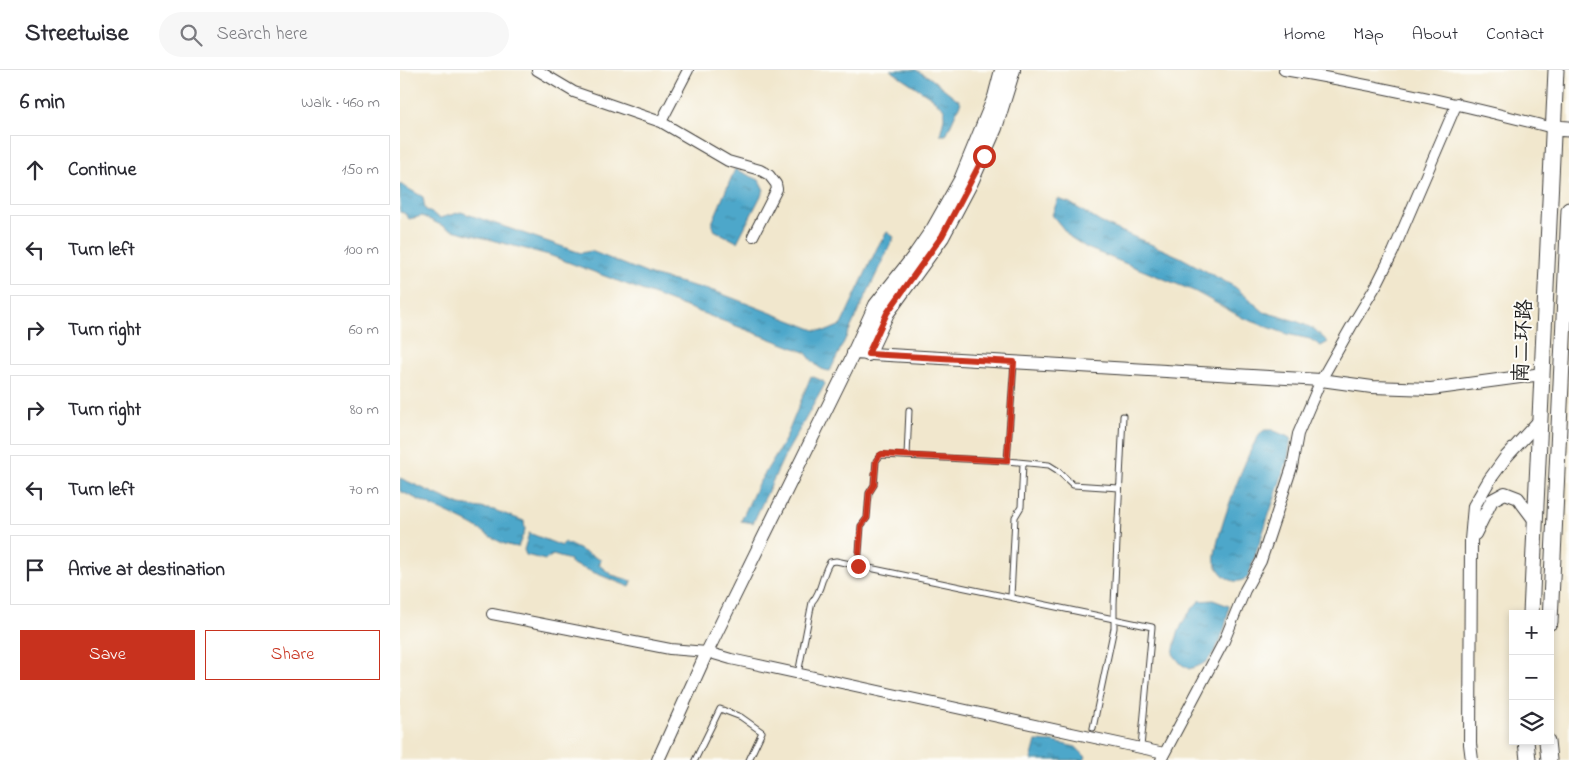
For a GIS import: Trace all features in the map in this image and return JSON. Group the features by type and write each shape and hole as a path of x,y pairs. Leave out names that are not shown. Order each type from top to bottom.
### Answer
{"main road":[{"path":"861,353 876,305 929,235 961,180 992,104 1002,70"},
{"path":"861,353 942,236 971,182 995,128 1013,70"},
{"name":"南二环路","path":"1531,610 1556,70"},
{"path":"1553,128 1569,129"},
{"name":"南二环路","path":"1551,610 1565,381 1569,210"},
{"path":"1526,745 1528,760"},
{"path":"1548,745 1549,760"}],"street":[{"path":"537,70 574,92 661,122 728,160 770,175 777,189 753,236"},
{"path":"661,122 688,70"},
{"path":"1284,70 1457,104 1553,128"},
{"path":"492,614 670,649 707,652 798,674 1141,747 1162,756 1224,641 1245,590 1261,561 1292,468 1298,434 1321,380 1377,284 1393,252 1457,104"},
{"path":"658,760 707,652 861,353 1321,380 1372,387 1431,389 1542,374"},
{"path":"1472,760 1472,540 1474,506 1506,457 1540,420"},
{"path":"1472,540 1492,500 1505,493 1518,498 1536,522"}],"lane":[{"path":"1007,461 1014,362"},
{"path":"907,456 909,410"},
{"path":"1093,728 1114,628 1123,416"},
{"path":"858,566 861,526 867,518 869,493 874,485 876,461 882,454 1007,461 1049,466 1057,470 1073,485 1119,488"},
{"path":"1011,597 1015,517 1021,507 1023,463"},
{"path":"798,674 812,602 820,594 826,569 830,562 836,561 1152,627 1141,747"},
{"path":"695,760 720,709 741,717 762,732 749,760"}],"water":[{"path":"890,70 916,70 929,77 961,102 946,135 940,135 944,109 931,97"},
{"path":"735,169 759,180 764,190 737,242 714,230 712,223"},
{"path":"400,184 423,197 425,209 440,218 461,212 581,253 591,251 651,275 717,292 815,330 827,331 841,325 878,246 887,232 894,237 830,371 818,367 805,352 549,255 449,229 422,216 409,219 404,213 400,212"},
{"path":"1058,199 1070,203 1100,222 1180,257 1235,287 1264,312 1296,321 1314,329 1328,342 1321,346 1310,339 1287,334 1243,318 1194,291 1087,248 1070,237 1052,215"},
{"path":"811,376 823,381 825,384 783,459 753,523 741,521 757,486 785,440"},
{"path":"1265,430 1272,430 1291,438 1288,458 1248,577 1240,581 1233,581 1223,575 1217,567 1215,553 1224,519 1239,477 1259,434"},
{"path":"400,478 460,505 494,510 524,521 525,530 518,547 498,541 468,523 400,491"},
{"path":"529,533 562,546 564,542 601,560 599,565 612,575 632,581 630,587 570,563 570,560 553,555 545,560 526,555 524,550"},
{"path":"1213,600 1229,606 1222,635 1216,649 1207,661 1189,669 1181,664 1173,654 1176,638 1185,619 1199,601"},
{"path":"1036,741 1054,742 1076,747 1086,757 1084,760 1031,760"}],"route":[{"path":"858,566 861,526 867,518 869,493 874,485 876,461 879,456 882,454 1007,461 1014,362 868,354 887,313 942,236 984,156"}]}
